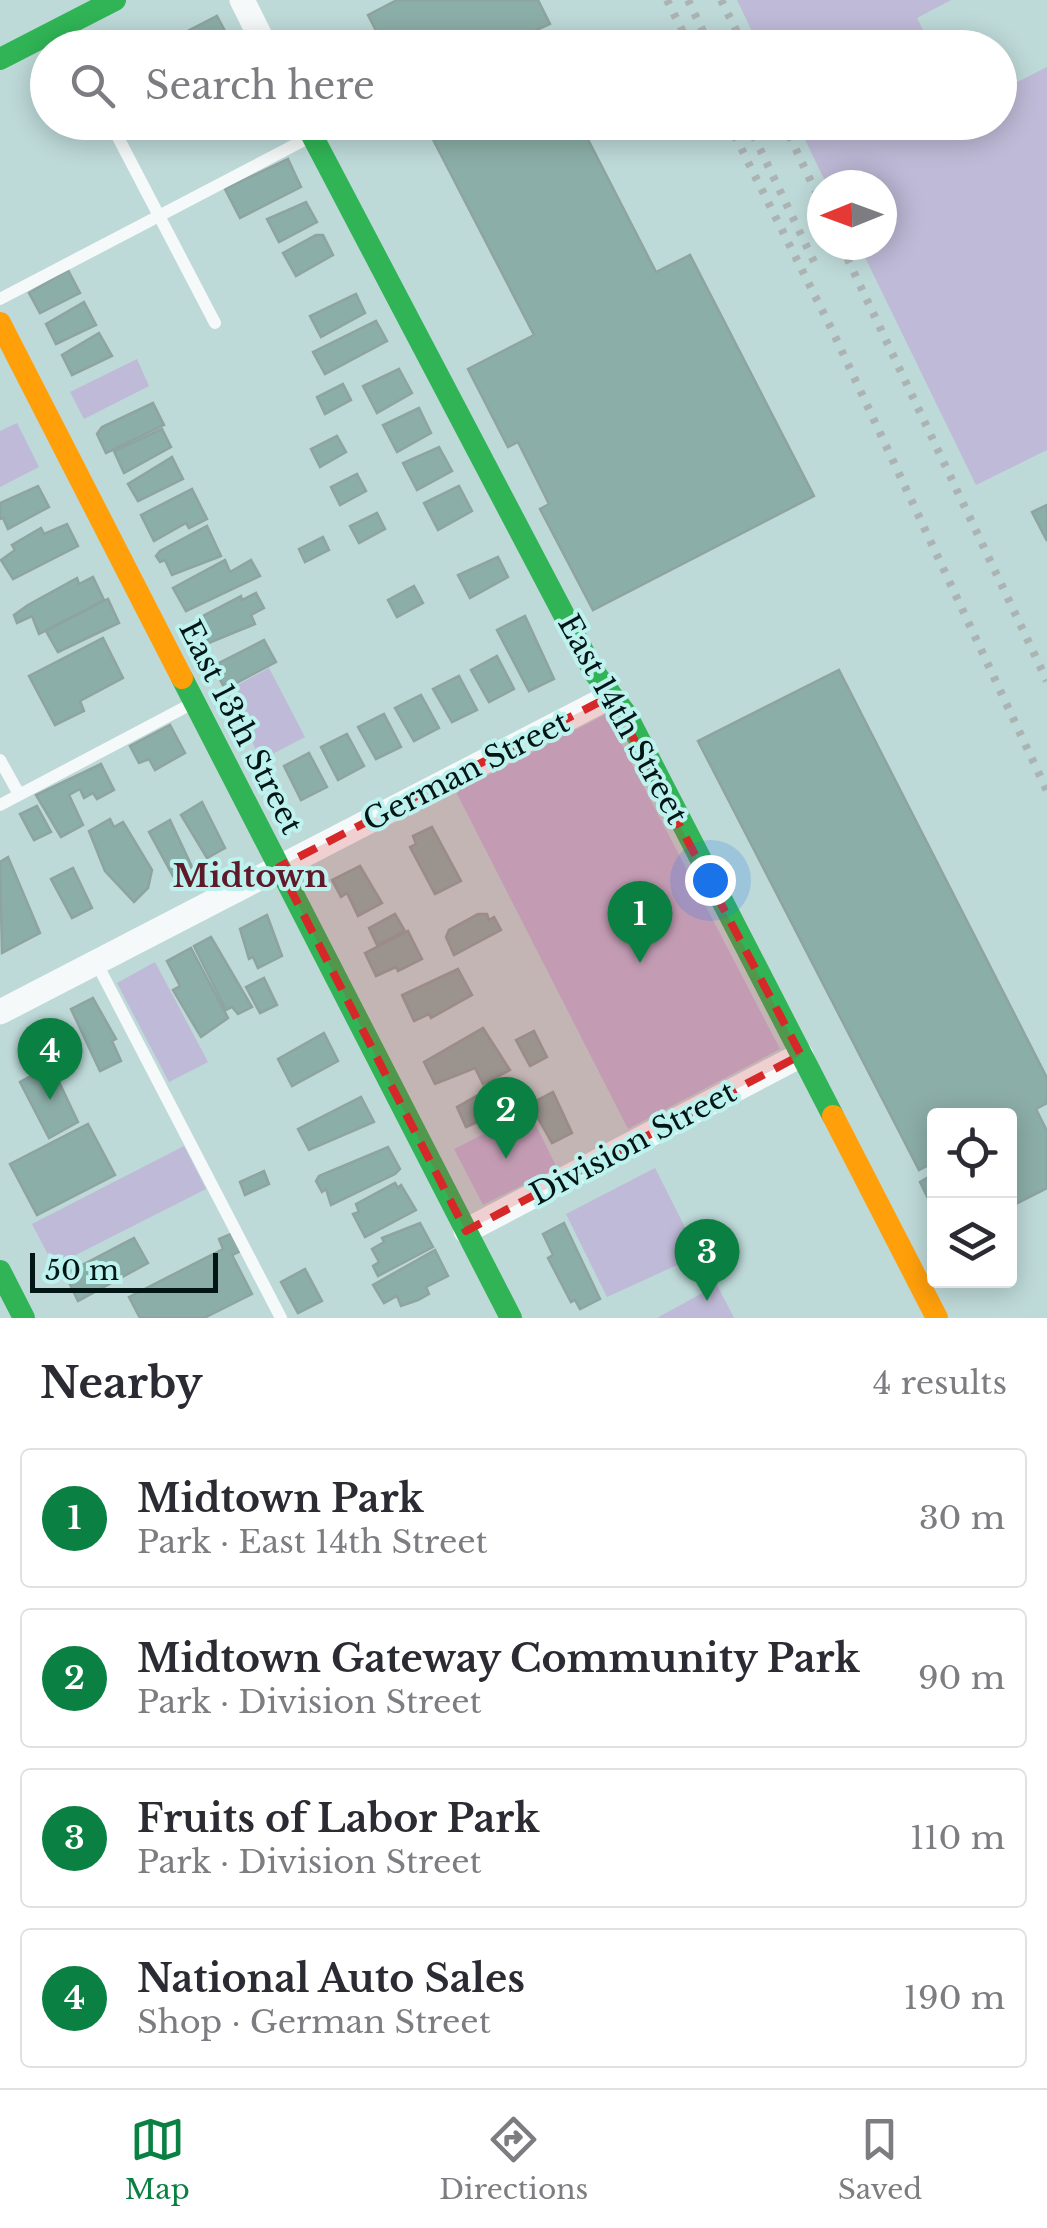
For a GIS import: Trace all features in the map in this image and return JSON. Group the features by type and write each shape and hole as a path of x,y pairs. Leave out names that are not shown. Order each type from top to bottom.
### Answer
{"street":[{"path":"242,0 257,30"},
{"path":"67,30 107,2"},
{"path":"0,59 30,46"},
{"name":"East 14th Street","path":"314,140 594,672 626,714 937,1318"},
{"name":"East 13th Street","path":"0,324 510,1318"},
{"name":"German Street","path":"0,1012 612,696"},
{"name":"Division Street","path":"466,1231 800,1055"},
{"path":"0,1271 24,1318"}],"lane":[{"path":"119,140 215,323"},
{"path":"0,299 158,216 289,140"},
{"path":"0,804 195,702"},
{"path":"0,760 19,794"},
{"path":"96,962 281,1318"}],"highlighted area":[{"path":"611,696 801,1055 466,1231 279,867"}],"shaded area":[{"path":"737,0 951,0 917,18 923,30 751,30"},
{"path":"1047,67 1047,450 976,485 866,260 897,260 897,170 820,170 805,140 1017,140 1017,82"},
{"path":"137,359 149,386 84,419 70,392"},
{"path":"17,423 39,467 0,487 0,431"},
{"path":"269,668 305,737 261,760 227,691"},
{"path":"606,714 780,1049 628,1129 456,792"},
{"path":"155,962 208,1062 169,1082 117,983"},
{"path":"529,1111 557,1168 483,1205 454,1149"},
{"path":"184,1146 206,1189 54,1266 32,1224"},
{"path":"655,1168 699,1255 607,1297 566,1214"},
{"path":"717,1285 734,1318 657,1318"}],"building":[{"path":"397,0 538,0 550,24 536,30 376,30 368,15"},
{"path":"217,16 224,30 190,30"},
{"path":"433,140 588,140 656,272 690,255 814,496 593,610 540,509 549,504 518,442 508,447 468,369 534,335"},
{"path":"288,159 301,187 240,218 225,189"},
{"path":"306,202 317,222 279,242 267,219"},
{"path":"323,235 333,255 296,276 283,253"},
{"path":"68,270 80,293 40,313 29,293"},
{"path":"356,294 365,313 321,337 310,316"},
{"path":"84,302 96,325 56,344 46,324"},
{"path":"376,321 387,341 325,374 313,352"},
{"path":"99,333 112,356 72,375 62,355"},
{"path":"399,369 412,393 377,413 363,386"},
{"path":"343,384 351,400 325,414 317,397"},
{"path":"153,403 164,425 106,453 97,434 102,427"},
{"path":"419,408 431,433 397,452 383,425"},
{"path":"162,429 171,447 124,473 114,451"},
{"path":"337,436 346,452 320,467 311,449"},
{"path":"439,447 452,471 417,490 403,463"},
{"path":"172,457 183,479 138,501 128,484"},
{"path":"357,474 366,491 340,505 331,487"},
{"path":"38,486 49,507 8,529 0,519 0,503"},
{"path":"459,486 472,511 438,530 424,503"},
{"path":"192,489 207,519 189,528 186,523 154,541 141,515"},
{"path":"1047,505 1047,541 1032,512"},
{"path":"377,513 385,529 359,543 350,526"},
{"path":"67,524 78,546 13,579 1,560 15,550 12,545 41,528 44,534"},
{"path":"207,526 221,556 172,575 165,560 160,562 156,556"},
{"path":"323,537 329,550 305,562 299,549"},
{"path":"498,557 508,577 470,598 458,575"},
{"path":"225,560 230,572 251,560 260,576 186,611 173,588"},
{"path":"93,577 104,600 39,634 32,616 17,623 14,615 28,605 77,578 79,584"},
{"path":"414,586 423,603 397,617 388,600"},
{"path":"256,593 264,608 251,615 255,624 209,643 197,619 241,596 242,600"},
{"path":"108,599 119,623 58,652 46,631"},
{"path":"525,616 554,679 529,691 497,630"},
{"path":"103,638 123,678 80,701 84,711 55,725 29,676"},
{"path":"264,640 276,662 225,689 213,666"},
{"path":"497,656 514,689 489,702 471,670"},
{"path":"839,670 1047,1078 1047,1103 1036,1109 1047,1131 1047,1188 1017,1203 1017,1108 927,1108 927,1166 919,1170 698,741"},
{"path":"459,676 477,710 452,722 433,689"},
{"path":"421,695 439,728 414,741 395,708"},
{"path":"384,714 401,747 376,759 358,727"},
{"path":"170,725 185,753 155,770 149,759 139,763 130,746"},
{"path":"347,734 364,766 338,780 321,747"},
{"path":"309,753 327,787 301,800 284,766"},
{"path":"101,764 114,790 97,799 93,793 84,798 80,789 69,795 83,825 61,837 36,795"},
{"path":"202,802 225,848 207,858 181,815"},
{"path":"37,806 51,832 34,840 20,814"},
{"path":"110,819 114,827 123,822 152,870 148,888 134,902 105,871 89,831"},
{"path":"170,820 192,867 173,876 149,832"},
{"path":"432,827 461,881 435,894 410,847 416,844 413,836"},
{"path":"8,857 40,933 2,953 0,862"},
{"path":"360,866 382,903 358,916 347,893 341,897 332,880"},
{"path":"73,868 92,908 72,918 51,879"},
{"path":"395,914 405,931 377,945 369,928"},
{"path":"478,914 487,914 489,920 494,917 501,930 454,955 446,937 449,930"},
{"path":"267,915 282,956 258,968 253,957 249,959 240,929"},
{"path":"408,931 422,959 376,976 365,953"},
{"path":"211,937 252,1007 238,1014 232,1007 226,1010 194,946"},
{"path":"191,948 228,1018 201,1037 173,990 180,986 167,961"},
{"path":"458,969 472,995 431,1018 429,1014 414,1021 402,995"},
{"path":"264,978 277,1005 260,1013 246,987"},
{"path":"93,998 116,1039 112,1041 121,1061 100,1071 71,1009"},
{"path":"483,1028 510,1070 483,1084 475,1068 435,1084 424,1062"},
{"path":"534,1031 547,1057 530,1066 516,1040"},
{"path":"324,1033 338,1061 292,1086 278,1059"},
{"path":"51,1065 78,1122 49,1138 20,1082"},
{"path":"496,1085 512,1107 466,1127 457,1107"},
{"path":"553,1092 572,1133 552,1143 530,1104"},
{"path":"361,1097 374,1122 309,1150 298,1129"},
{"path":"88,1124 115,1175 37,1215 10,1164"},
{"path":"388,1147 400,1169 331,1205 326,1189 322,1192 316,1181 319,1176"},
{"path":"264,1171 269,1184 245,1195 240,1182"},
{"path":"927,1178 927,1196 920,1182"},
{"path":"395,1183 398,1188 401,1185 416,1210 365,1237 353,1214 359,1212 356,1204"},
{"path":"420,1223 433,1247 378,1276 373,1266 379,1262 372,1249 384,1242 382,1238"},
{"path":"564,1223 600,1299 580,1309 575,1300 571,1302 548,1258 553,1255 543,1234"},
{"path":"233,1233 243,1250 232,1255 252,1294 204,1318 140,1318 129,1297 223,1249 219,1239"},
{"path":"134,1238 148,1263 78,1301 65,1274"},
{"path":"435,1250 448,1276 426,1287 429,1294 418,1300 401,1306 397,1296 384,1303 373,1285"},
{"path":"305,1269 322,1301 298,1313 281,1282"}],"railway":[{"path":"667,0 682,30"},
{"path":"688,0 702,30"},
{"path":"721,0 736,30"},
{"path":"737,140 832,330 1047,791"},
{"path":"756,140 818,270"},
{"path":"791,140 807,173"},
{"path":"848,260 1047,681"}],"traffic: fast":[{"path":"57,30 115,0"},
{"path":"0,59 30,44"},
{"path":"314,140 594,672 626,714 833,1116"},
{"path":"182,678 511,1318"},
{"path":"0,1271 24,1318"}],"traffic: slow":[{"path":"0,323 182,678"},
{"path":"833,1116 937,1318"}],"place":[{"name":"Midtown Park","path":"640,963"},
{"name":"National Auto Sales","path":"50,1100"},
{"name":"Midtown Gateway Community Park","path":"506,1159"},
{"name":"Fruits of Labor Park","path":"707,1301"}],"district":[{"name":"Midtown","path":"250,876"}]}
